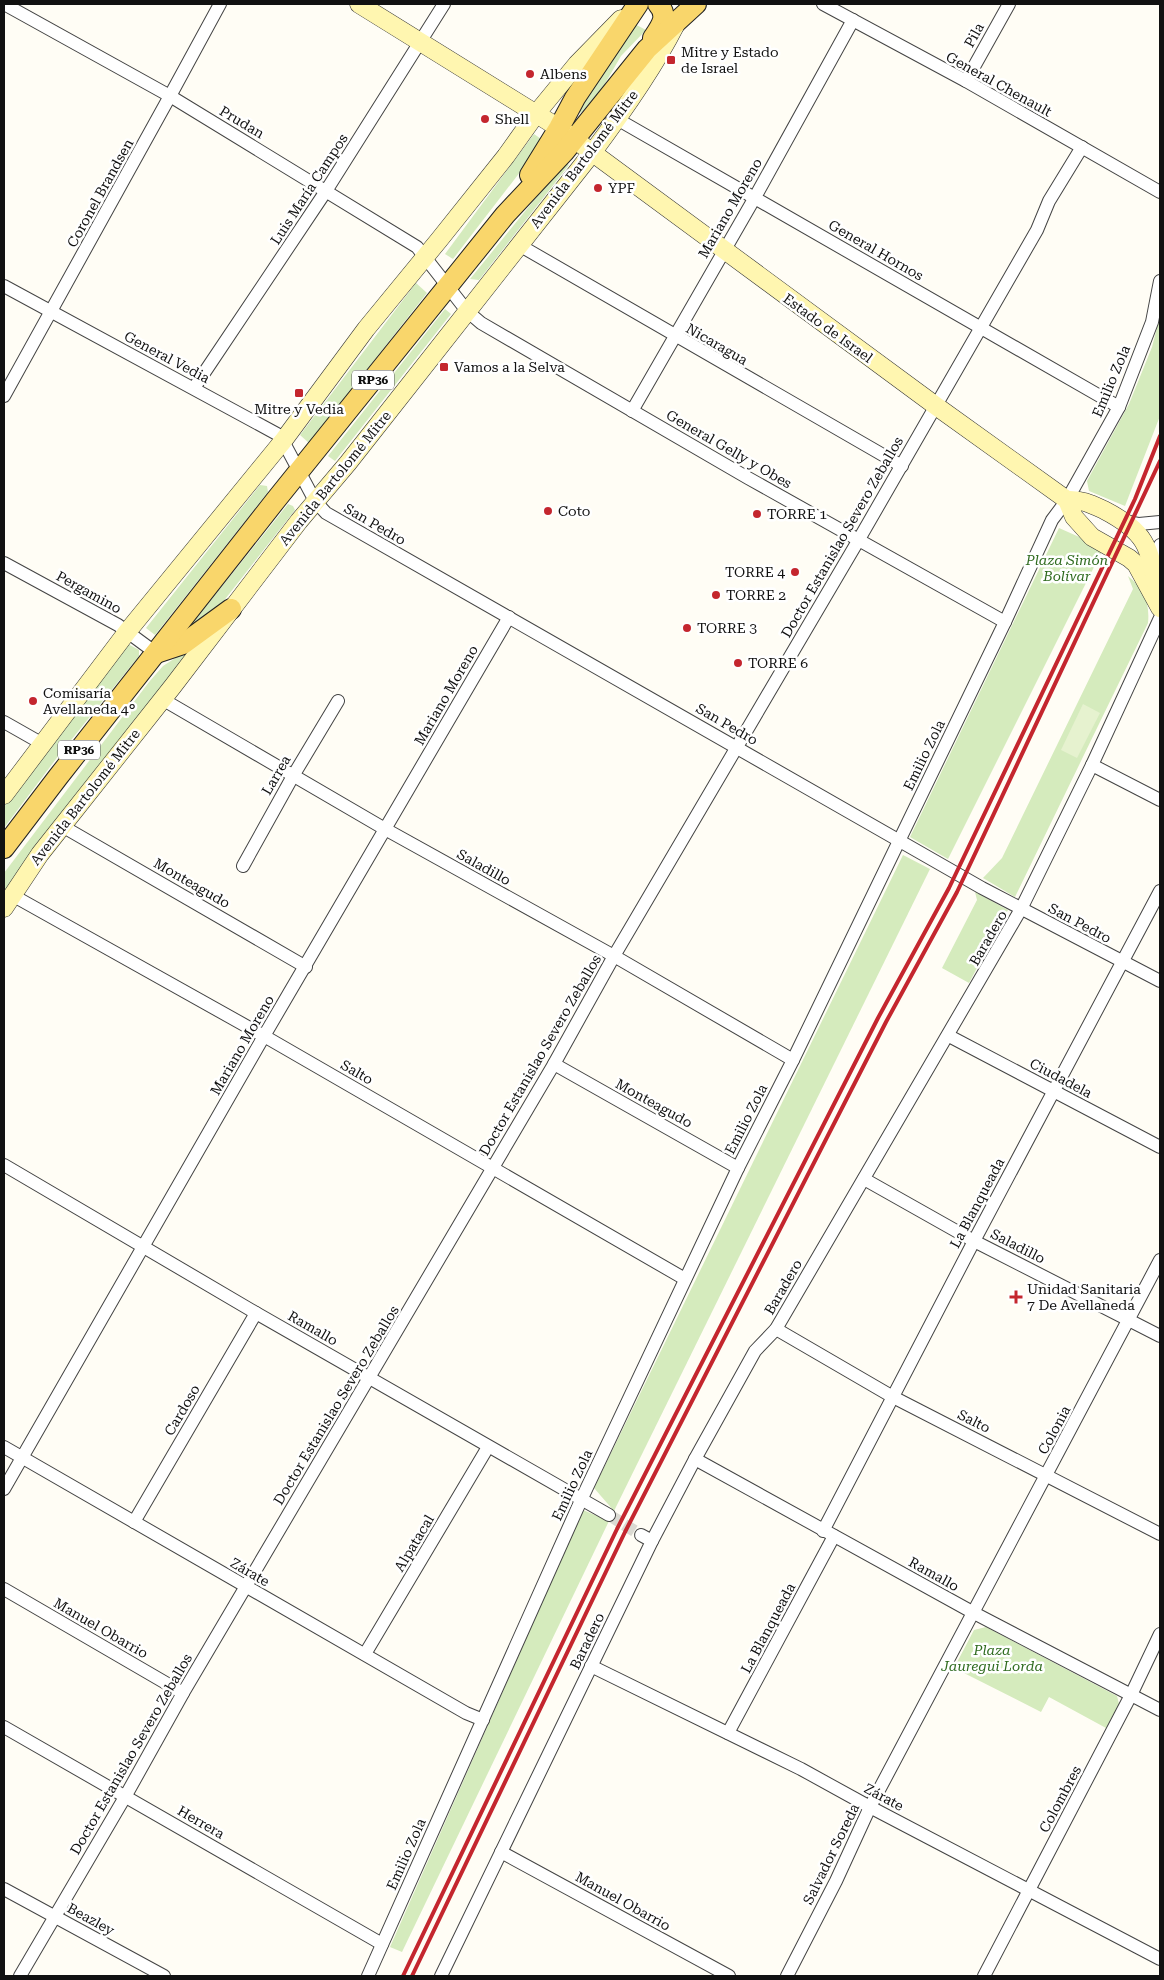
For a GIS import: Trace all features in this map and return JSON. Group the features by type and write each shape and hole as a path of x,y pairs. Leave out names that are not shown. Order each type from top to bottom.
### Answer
{"main road":[{"name":"Avenida Bartolomé Mitre","path":"566,134 576,98 637,4"},
{"path":"648,49 663,21 663,9 658,4"},
{"name":"Avenida Bartolomé Mitre","path":"4,848 298,472 448,288 566,134 648,49 696,4"},
{"path":"156,653 183,644 231,609"}],"street":[{"name":"Prudan","path":"4,4 170,96 418,247 448,288"},
{"name":"Coronel Brandsen","path":"4,396 220,4"},
{"name":"Estado de Israel","path":"359,4 566,134 1067,500 1082,501 1125,521 1136,530 1144,542 1152,562 1160,607"},
{"name":"Luis María Campos","path":"194,388 326,191 444,4"},
{"name":"Avenida Bartolomé Mitre","path":"4,795 41,743 127,632 283,441 366,329 506,156 536,114 577,64 637,4"},
{"name":"General Chenault","path":"823,4 966,81 1160,192"},
{"name":"Pila","path":"966,81 1009,4"},
{"name":"Mariano Moreno","path":"632,411 754,199 853,20"},
{"name":"Avenida Bartolomé Mitre","path":"8,901 35,861 314,501 348,463 592,153 660,56 678,21"},
{"name":"General Hornos","path":"617,119 1119,407"},
{"name":"Doctor Estanislao Severo Zeballos","path":"20,1976 126,1796 183,1693 554,1064 614,956 902,466 1037,230 1049,202 1082,147"},
{"name":"Nicaragua","path":"519,246 902,466"},
{"name":"Emilio Zola","path":"368,1976 582,1498 738,1168 900,840 1052,520 1067,500 1119,407 1152,322 1160,281"},
{"name":"General Vedia","path":"4,286 271,430 283,441 298,472"},
{"name":"General Gelly y Obes","path":"448,288 467,311 481,323 858,540 1005,622"},
{"name":"San Pedro","path":"298,472 314,501 326,513 1021,909 1160,981"},
{"name":"Estado de Israel","path":"1067,500 1074,517 1092,537 1136,564 1160,607"},
{"path":"1125,521 1139,524 1160,522"},
{"path":"1152,562 1160,544"},
{"name":"Pergamino","path":"4,562 118,625 156,653"},
{"name":"Mariano Moreno","path":"4,1489 264,1036 509,617"},
{"name":"Baradero","path":"441,1976 591,1666 647,1538 695,1459 755,1351 776,1329 1021,909 1092,765 1160,618"},
{"name":"Saladillo","path":"162,699 385,829 614,956 793,1060"},
{"name":"Larrea","path":"243,866 293,776 338,701"},
{"path":"4,722 41,743"},
{"path":"1092,765 1160,800"},
{"name":"Monteagudo","path":"62,826 306,967"},
{"name":"La Blanqueada","path":"728,1733 828,1534 893,1397 1160,891"},
{"name":"Salto","path":"8,901 264,1036 685,1279"},
{"name":"Ciudadela","path":"948,1036 1160,1147"},
{"name":"Monteagudo","path":"554,1064 738,1168"},
{"name":"Ramallo","path":"4,1165 256,1313 609,1515"},
{"name":"Saladillo","path":"864,1179 974,1241 1160,1336"},
{"name":"Colonia","path":"974,1613 1160,1260"},
{"name":"Cardoso","path":"134,1522 256,1313"},
{"name":"Salto","path":"776,1329 893,1397 1160,1534"},
{"name":"Alpatacal","path":"365,1654 488,1447"},
{"name":"Zárate","path":"4,1448 466,1713 483,1720"},
{"name":"Ramallo","path":"695,1459 974,1613 1160,1710"},
{"name":"Manuel Obarrio","path":"4,1588 183,1693"},
{"name":"Salvador Soreda","path":"787,1976 836,1881 870,1808 974,1613"},
{"name":"Colombres","path":"984,1976 1131,1695 1160,1634"},
{"name":"Zárate","path":"591,1666 801,1769 870,1808 1160,1959"},
{"name":"Herrera","path":"4,1727 382,1944"},
{"name":"Manuel Obarrio","path":"501,1852 730,1976"},
{"name":"Beazley","path":"4,1889 164,1976"}],"green space":[{"path":"629,21 646,30 621,56 603,87 581,113 575,108"},
{"path":"534,134 544,141 453,259 445,254"},
{"path":"565,162 569,165 479,280 470,279"},
{"path":"416,283 427,293 309,443 300,435"},
{"path":"445,309 451,314 335,461 328,456"},
{"path":"1160,316 1160,416 1125,506 1089,491 1087,481 1129,404 1152,347"},
{"path":"260,485 267,486 268,492 155,635 146,628"},
{"path":"288,504 293,506 295,510 208,621 179,640"},
{"name":"Plaza Simón Bolívar","path":"1059,528 1086,540 1101,553 948,859 910,837"},
{"path":"1128,576 1134,581 1145,597 1148,609 1148,623 1015,897 983,878 1002,858 1133,589"},
{"path":"128,644 139,650 139,656 59,755 4,828 4,807 47,746"},
{"path":"197,644 4,896 4,873 149,682 163,666"},
{"path":"1083,704 1100,713 1077,758 1061,750"},
{"path":"903,855 930,869 614,1511 594,1488"},
{"path":"975,892 1008,910 969,983 942,968 977,900"},
{"path":"583,1510 609,1521 402,1952 390,1947"},
{"name":"Plaza Jauregui Lorda","path":"986,1627 1117,1696 1119,1704 1106,1728 1049,1697 1041,1712 954,1668 974,1630"}],"tunnel":[{"path":"609,1515 641,1535"}],"railway":[{"path":"403,1976 617,1529 878,1018 949,888 1135,499 1160,436"},
{"path":"412,1976 625,1532 886,1022 957,892 1160,461"}],"place":[{"name":"Mitre y Estado de Israel","path":"671,60"},
{"name":"Albens","path":"530,74"},
{"name":"Shell","path":"485,119"},
{"name":"YPF","path":"598,188"},
{"name":"Vamos a la Selva","path":"444,367"},
{"name":"Mitre y Vedia","path":"299,393"},
{"name":"Coto","path":"548,511"},
{"name":"TORRE 1","path":"757,514"},
{"name":"TORRE 4","path":"795,572"},
{"name":"TORRE 2","path":"716,595"},
{"name":"TORRE 3","path":"687,628"},
{"name":"TORRE 6","path":"738,663"},
{"name":"Comisaría Avellaneda 4°","path":"33,701"},
{"name":"Unidad Sanitaria 7 De Avellaneda","path":"1016,1297"}]}
